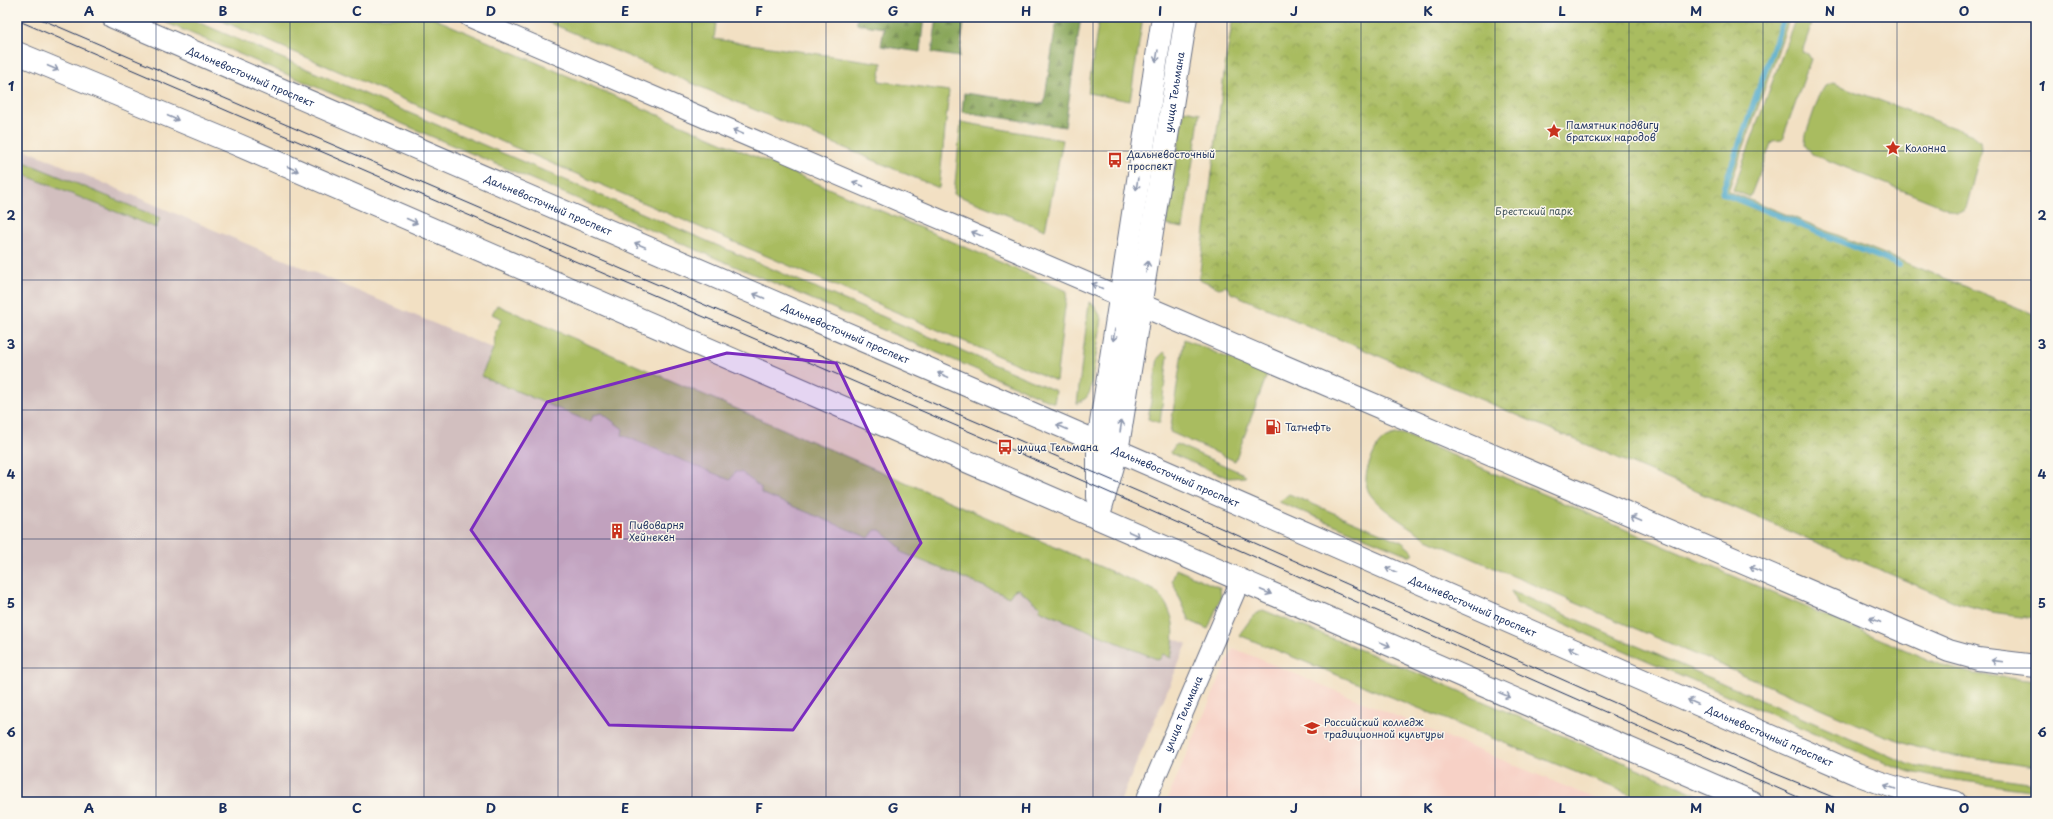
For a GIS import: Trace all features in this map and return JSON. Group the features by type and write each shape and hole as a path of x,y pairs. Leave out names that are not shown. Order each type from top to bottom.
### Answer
{"main road":[{"name":"Дальневосточный проспект","path":"113,17 1098,443 1857,774 1890,787 1925,797 1955,802"},
{"path":"1098,518 1098,443 1163,17"},
{"name":"улица Тельмана","path":"1098,518 1117,452 1186,17"},
{"path":"17,53 243,147 1752,802"},
{"path":"1141,305 1949,651 1978,659 2036,666"}],"street":[{"path":"469,17 1141,305"},
{"name":"улица Тельмана","path":"1145,802 1240,581"}],"highlighted area":[{"path":"727,353 836,363 921,543 793,730 609,725 471,530 547,402"}],"shaded area":[{"path":"17,146 1187,644 1120,802 17,802"},
{"name":"Российский колледж традиционной культуры","path":"1233,648 1603,802 1166,802"}],"green space":[{"path":"153,17 186,17 1056,391 1054,403"},
{"path":"213,17 431,17 1067,291 1056,381"},
{"path":"536,17 674,17 716,23 714,39 882,63 879,81 949,91 939,188"},
{"path":"857,17 924,17 920,52 881,46 884,28 857,24"},
{"path":"937,17 965,17 959,57 932,53"},
{"path":"1057,17 1081,17 1065,127 962,112 964,93 1044,104"},
{"path":"1099,17 1143,17 1130,101 1088,93"},
{"name":"Брестский парк","path":"1233,17 1790,17 1728,191 2036,315 2036,618 1991,612 1958,603 1231,293 1226,286 1219,288 1199,279 1225,66"},
{"path":"1796,17 1814,17 1802,52 1808,54 1811,59 1782,140 1772,141 1750,197 1733,190"},
{"path":"1833,83 1973,135 1980,141 1981,149 1967,205 1963,211 1956,212 1812,154 1805,144 1806,134 1819,96 1825,86"},
{"path":"1184,110 1200,113 1183,228 1166,225"},
{"path":"961,122 1063,140 1045,230 954,194"},
{"path":"17,159 160,218 156,228 17,172"},
{"path":"1089,302 1095,306 1102,319 1090,392 1086,398 1077,404"},
{"path":"497,305 1154,590 1167,606 1173,621 1174,639 1171,658 1163,654 1159,660 1039,610 1040,606 1018,589 1014,590 1009,597 901,552 901,548 880,530 875,530 869,538 761,493 761,488 741,472 735,472 730,480 622,435 623,429 602,413 594,415 590,422 481,376 494,347 495,332 502,319 492,314"},
{"path":"1184,339 1267,375 1235,461 1170,432"},
{"path":"1164,352 1168,356 1160,423 1148,419 1158,358"},
{"path":"1403,434 1943,666 1975,674 2036,681 2036,767 1941,754 1883,735 1427,539 1384,509 1370,495 1367,488 1367,471 1378,445 1388,437"},
{"path":"1176,444 1246,475 1245,477 1228,478 1170,453"},
{"path":"1289,494 1402,542 1414,553 1411,556 1279,502"},
{"path":"1176,569 1220,588 1221,597 1208,629 1190,621 1172,581"},
{"path":"1511,591 1908,764 2036,783 2036,791 1934,777 1907,771 1872,758 1517,604"},
{"path":"1263,610 1434,680 1715,802 1649,802 1239,635 1253,616"}],"waterway":[{"path":"1784,17 1722,193 1899,265"}],"tram line":[{"path":"36,17 1151,497 1764,769 1845,802"},
{"path":"17,20 1056,469 1809,802"}],"place":[{"name":"Памятник подвигу братских народов","path":"1554,131"},
{"name":"Колонна","path":"1893,148"},
{"name":"Дальневосточный проспект","path":"1115,160"},
{"name":"Татнефть","path":"1273,427"},
{"name":"улица Тельмана","path":"1005,447"},
{"name":"Пивоварня Хейнекен","path":"617,531"},
{"name":"Российский колледж традиционной культуры","path":"1312,728"}]}
